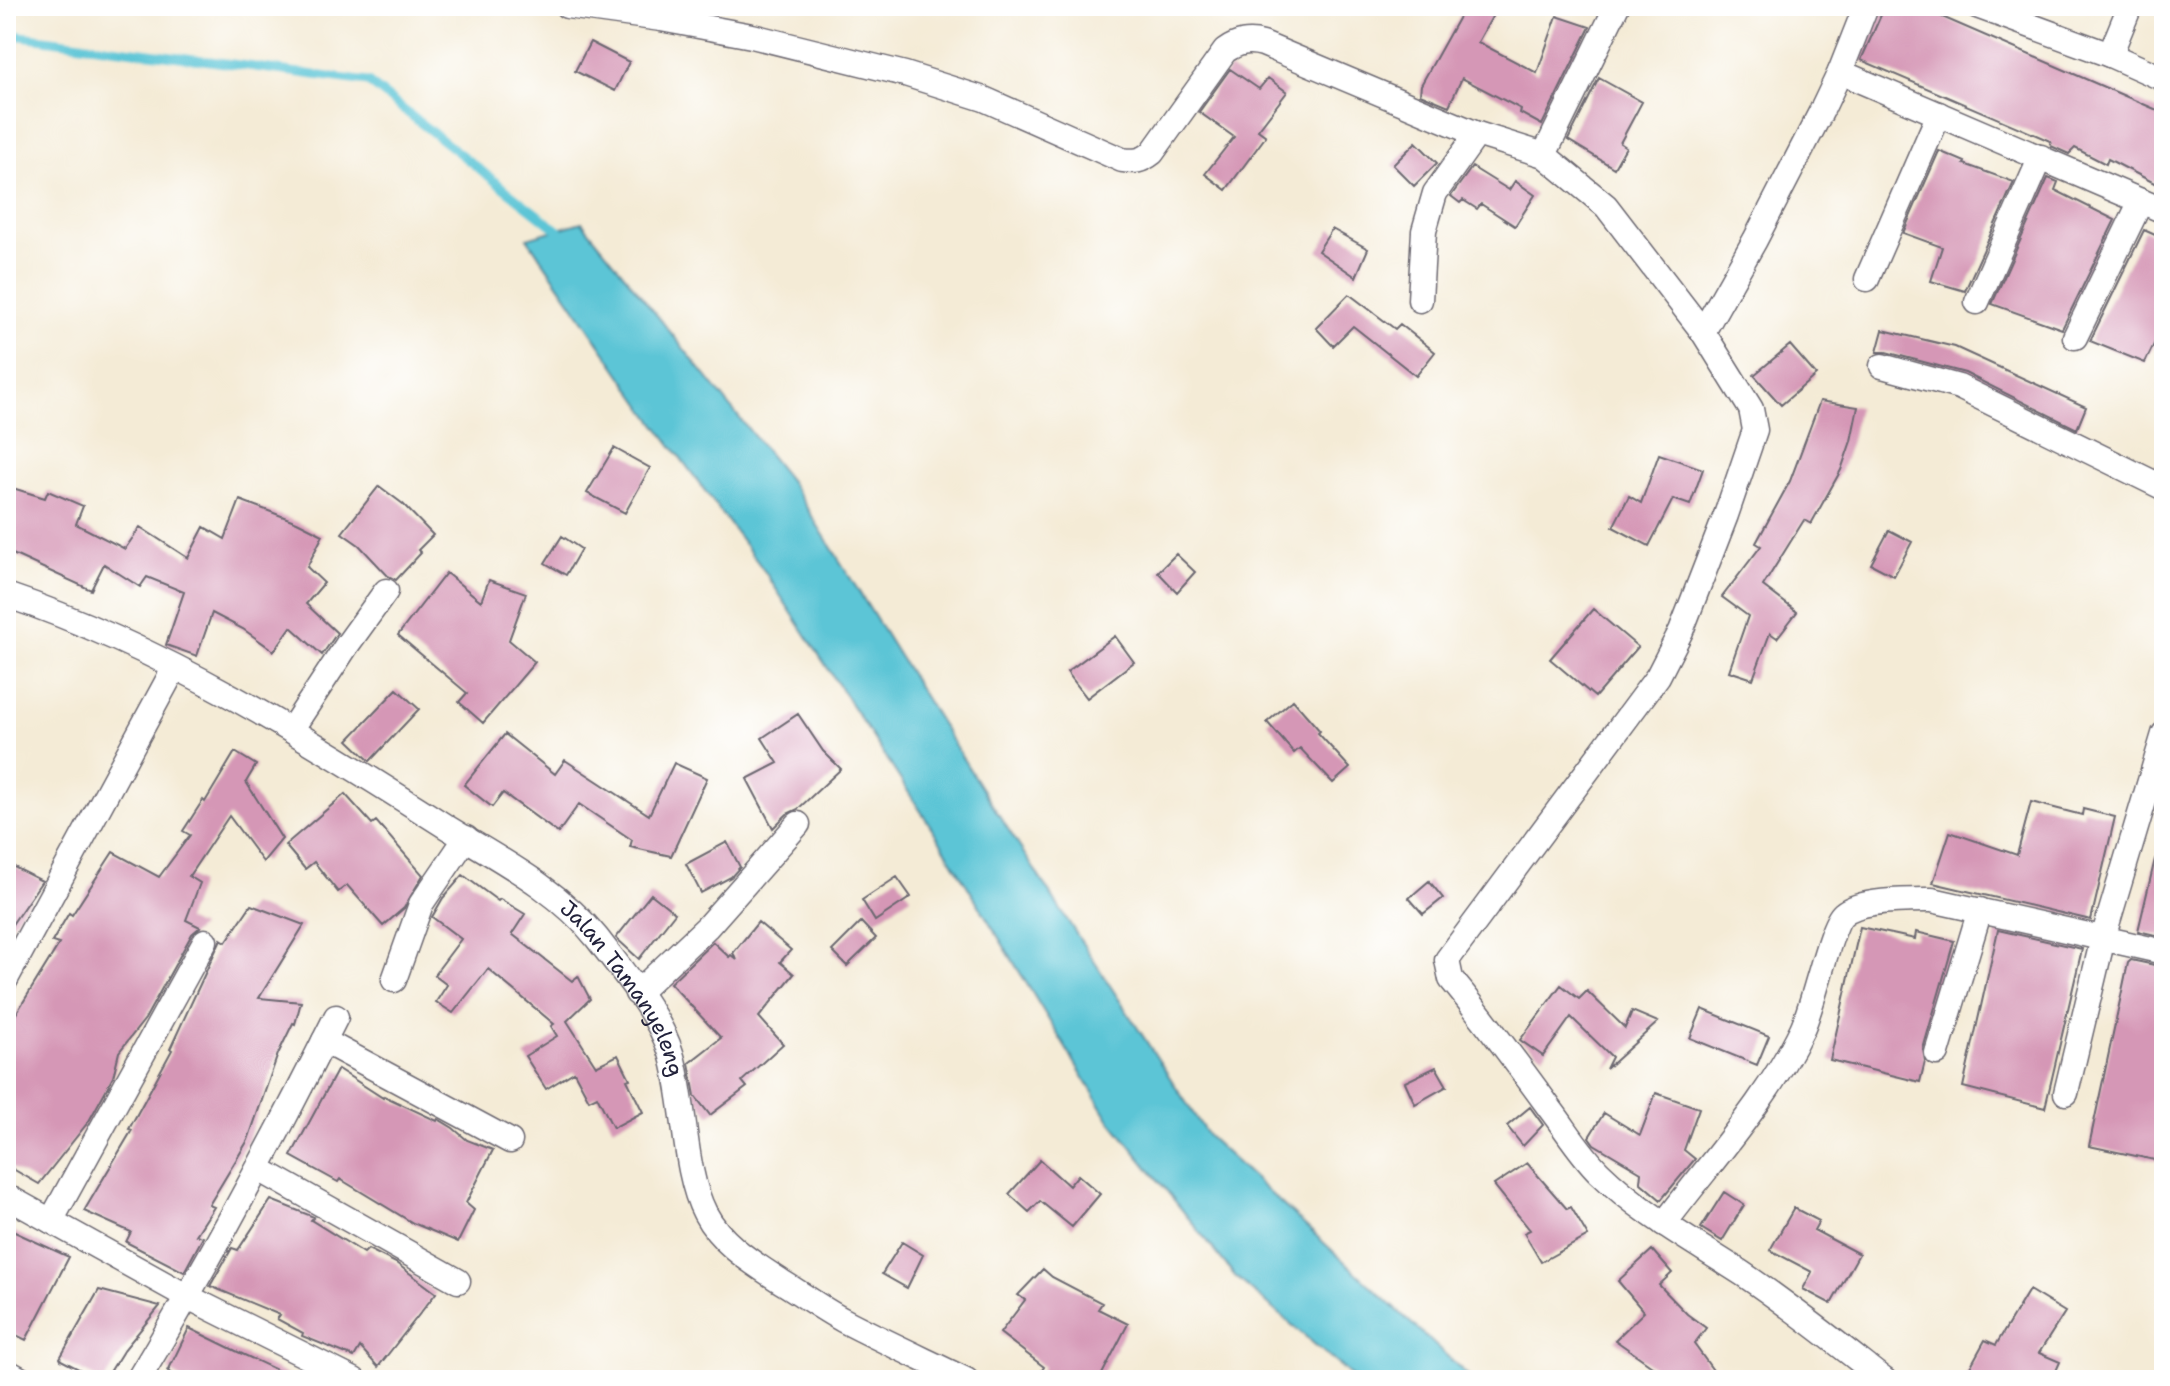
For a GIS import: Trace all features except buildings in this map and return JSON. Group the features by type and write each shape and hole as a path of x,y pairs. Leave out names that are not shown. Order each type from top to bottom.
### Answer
{"street":[{"path":"567,6 752,36 905,74 984,99 1122,160 1144,160 1152,153 1225,51 1236,43 1251,41 1477,134 1544,155 1606,206 1703,332 1751,409 1755,430 1681,631 1658,676 1447,960 1451,979 1525,1074 1580,1153 1621,1193 1743,1274 1831,1337 1884,1380"},
{"path":"1544,155 1617,6"},
{"path":"1703,332 1755,240 1840,72 1866,6"},
{"path":"2110,55 2130,6"},
{"path":"1988,8 2164,79"},
{"path":"1840,72 2164,211"},
{"path":"1867,279 1939,114"},
{"path":"1420,300 1424,231 1435,193 1477,134"},
{"path":"1977,302 2041,157"},
{"path":"2075,337 2141,201"},
{"path":"1882,366 1959,387 2164,488"},
{"path":"291,730 386,591"},
{"name":"Jalan Tamanyeleng","path":"6,595 105,632 291,730 556,897 595,936 654,1016 671,1052 694,1182 704,1212 719,1234 738,1252 840,1319 966,1380"},
{"path":"6,979 175,667"},
{"path":"2066,1093 2103,938 2164,734"},
{"path":"637,993 707,927 798,824"},
{"path":"394,980 421,904 466,838"},
{"path":"1664,1224 1757,1102 1787,1057 1807,1019 1835,928 1843,914 1857,907 1894,900 1932,900 2164,952"},
{"path":"1937,1053 1980,910"},
{"path":"51,1221 205,941"},
{"path":"138,1380 259,1169 336,1017"},
{"path":"324,1041 510,1141"},
{"path":"259,1169 458,1281"},
{"path":"6,1196 188,1297 354,1380"},
{"path":"6,1371 22,1380"}],"water":[{"path":"582,222 790,481 980,786 1208,1136 1473,1380 1356,1380 1235,1276 1109,1119 937,836 765,572 643,407 527,238"}],"waterway":[{"path":"6,34 368,82 565,239"}]}
